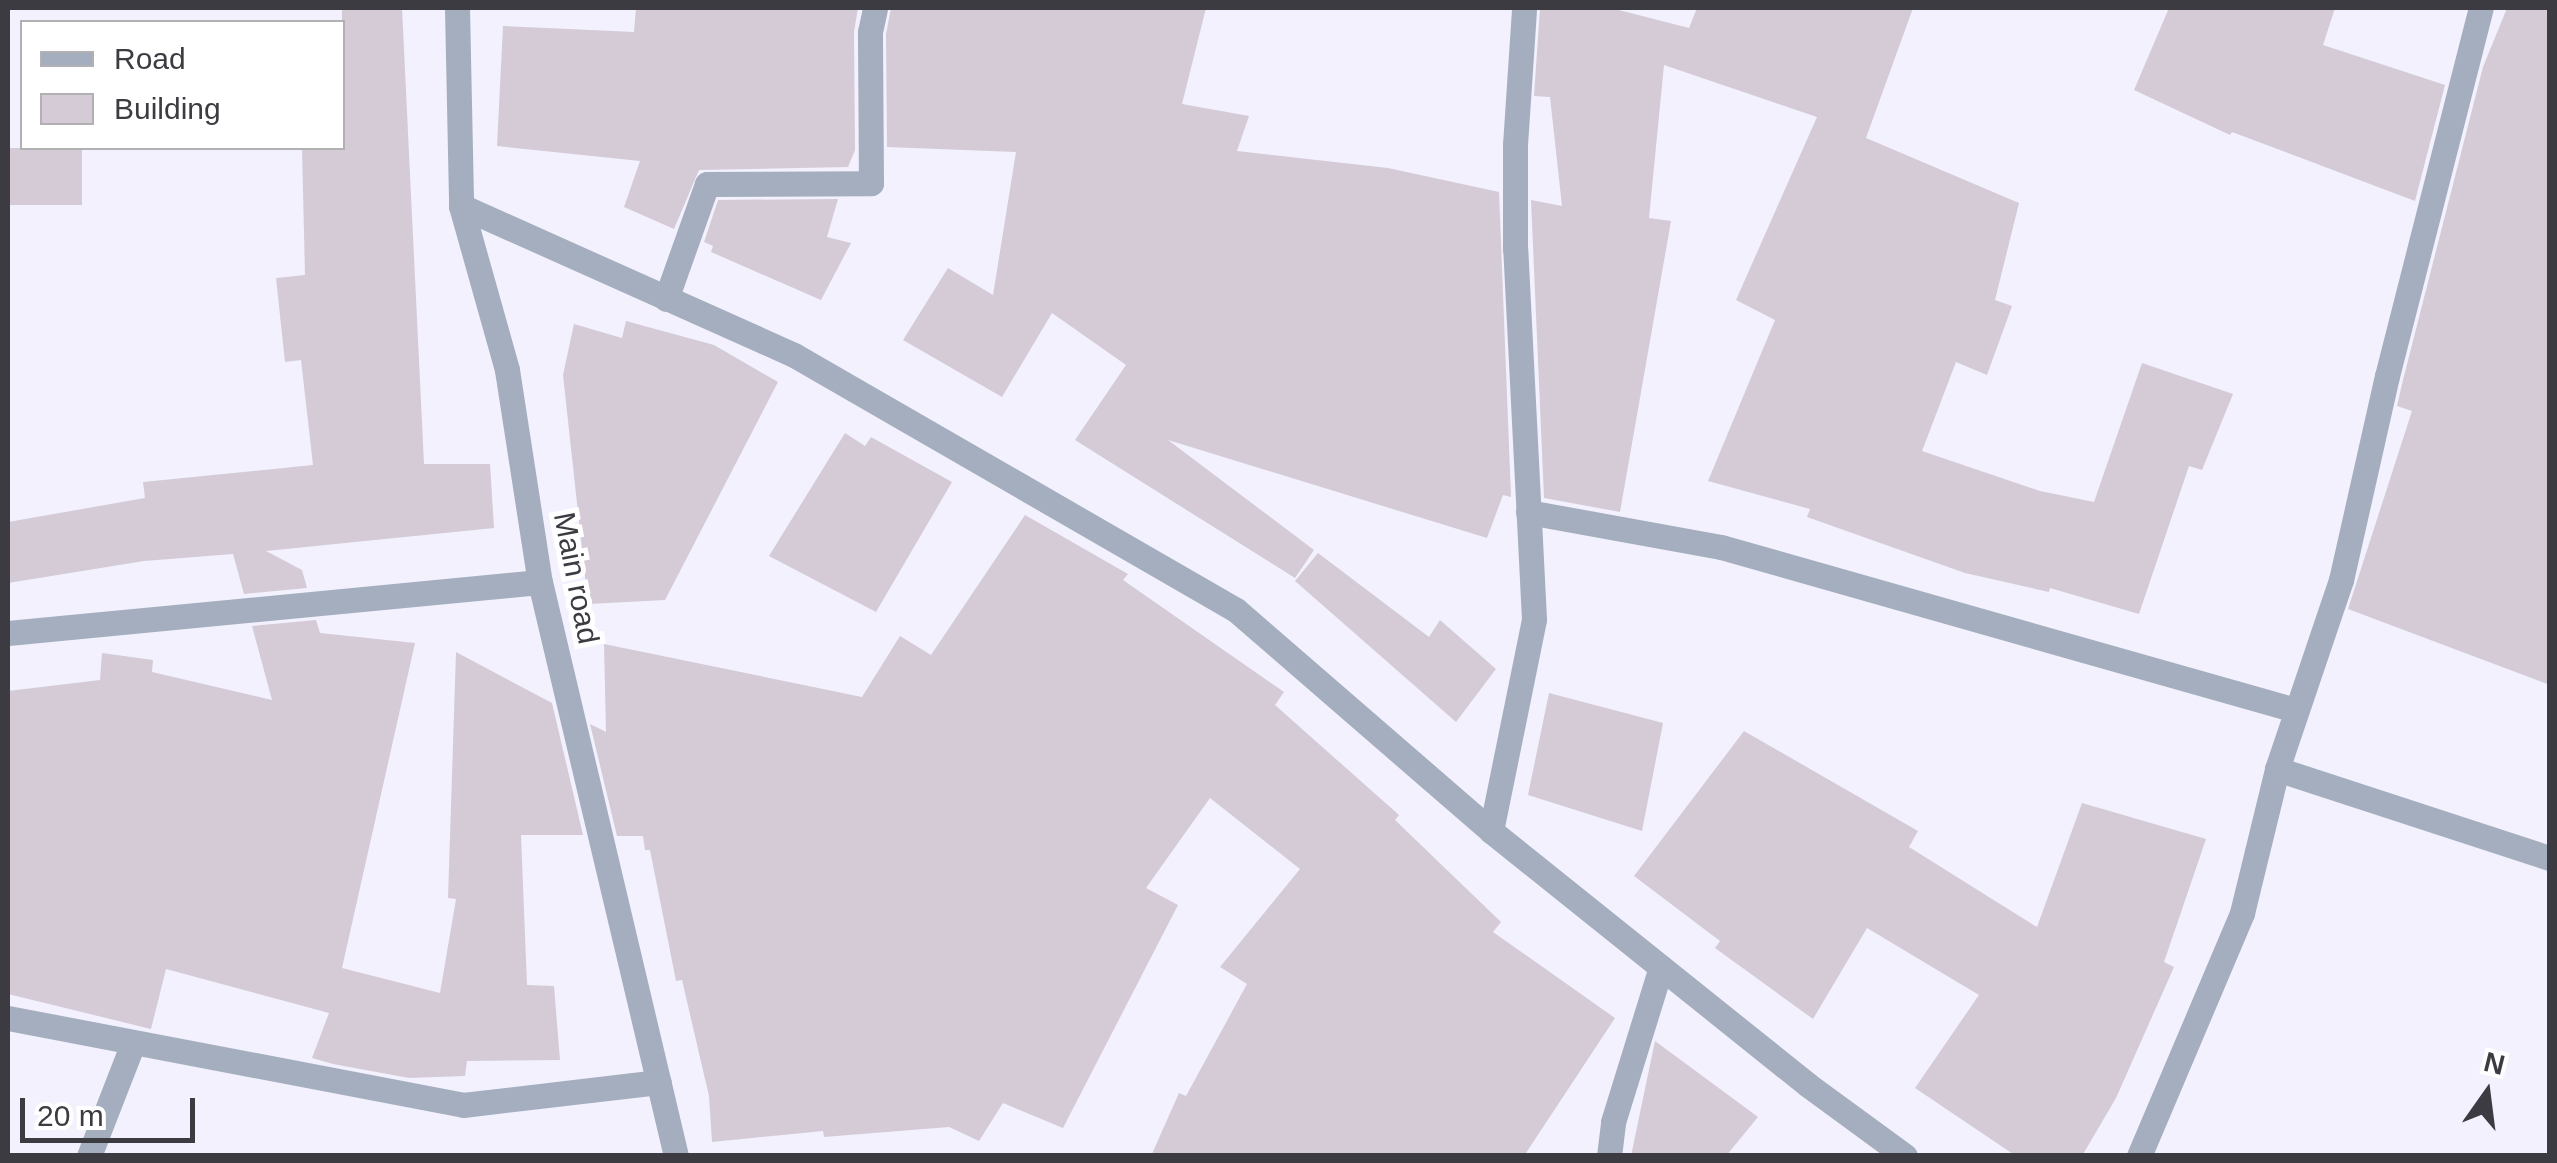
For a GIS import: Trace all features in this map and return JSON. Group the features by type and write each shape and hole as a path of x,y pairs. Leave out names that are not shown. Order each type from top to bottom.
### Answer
{"street":[{"name":"Main road","path":"457,8 461,206 507,370 540,582 676,1156"},
{"path":"666,298 706,184 870,183 870,32 875,8"},
{"path":"1491,832 1534,619 1515,249 1515,145 1524,8"},
{"path":"2139,1156 2242,913 2277,769 2341,580 2387,376 2481,8"},
{"path":"461,206 794,355 1236,610 1491,832 1905,1156"},
{"path":"1528,512 1721,548 2295,710"},
{"path":"8,634 540,582"},
{"path":"2277,769 2550,858"},
{"path":"1610,1156 1613,1122 1660,967"},
{"path":"8,1018 462,1105 659,1082"},
{"path":"89,1156 133,1044"}],"building":[{"path":"342,8 402,8 424,464 490,464 494,528 266,551 302,570 307,588 244,594 233,554 144,561 8,583 8,522 145,498 143,482 313,465 301,360 285,362 276,278 305,275 302,150 345,150"},
{"path":"636,8 858,8 854,32 855,150 848,167 699,170 674,229 624,207 640,161 497,146 503,26 634,32"},
{"path":"891,8 1206,8 1182,104 1249,116 1237,151 1388,168 1499,192 1511,497 1503,495 1487,538 1168,440 1314,550 1295,578 1075,440 1126,365 1052,313 1002,397 903,340 948,268 993,295 1016,152 887,147 886,34"},
{"path":"1540,8 1611,8 1689,28 1697,8 1913,8 1866,138 2019,203 1995,300 2012,306 1987,375 1956,362 1922,451 2040,491 2094,502 2142,363 2233,394 2202,470 2189,466 2139,614 2050,588 2049,592 1965,573 1807,517 1810,509 1708,481 1775,320 1736,300 1817,117 1664,65 1649,218 1671,221 1620,512 1544,498 1531,200 1562,206 1550,97 1534,96"},
{"path":"2169,8 2335,8 2323,45 2445,85 2415,201 2232,132 2230,135 2134,90"},
{"path":"2507,8 2550,8 2550,685 2348,609 2412,411 2397,406 2403,380 2483,67"},
{"path":"8,148 82,150 82,205 8,205"},
{"path":"838,199 827,237 851,243 821,300 711,252 713,246 704,242 718,200"},
{"path":"626,321 714,345 778,382 665,600 588,604 563,375 574,324 622,338"},
{"path":"845,433 865,446 871,437 952,482 876,612 769,556"},
{"path":"1025,515 1128,574 1123,580 1284,692 1275,705 1399,815 1395,820 1501,922 1493,932 1615,1018 1524,1156 1151,1156 1179,1093 1186,1096 1247,984 1220,967 1300,869 1210,798 1146,888 1178,905 1063,1128 1003,1103 979,1141 949,1127 824,1137 823,1131 712,1142 709,1096 682,980 676,981 650,850 645,850 643,836 617,836 590,724 606,732 604,644 862,697 900,636 931,655"},
{"path":"1318,553 1429,637 1440,620 1496,669 1456,722 1295,581"},
{"path":"316,620 320,633 415,643 342,968 440,993 456,899 448,898 456,652 552,703 583,835 521,835 527,985 554,986 560,1060 467,1061 465,1076 409,1078 333,1064 312,1058 329,1013 166,969 151,1029 8,994 8,691 100,680 102,653 153,660 152,672 272,700 252,626"},
{"path":"1549,693 1663,723 1642,831 1528,795"},
{"path":"1744,731 1918,831 1909,847 2037,927 2082,803 2206,839 2164,962 2174,967 2116,1098 2082,1156 2016,1156 1915,1088 1979,995 1867,928 1813,1019 1715,948 1720,941 1634,876"},
{"path":"1655,1041 1758,1117 1726,1156 1631,1156"}]}
